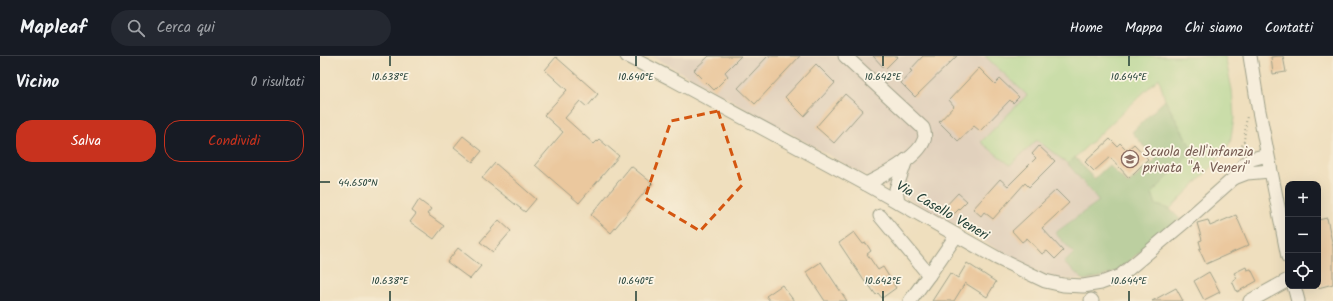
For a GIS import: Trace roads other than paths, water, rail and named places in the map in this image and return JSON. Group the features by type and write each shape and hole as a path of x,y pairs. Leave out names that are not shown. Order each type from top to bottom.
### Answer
{"street":[{"name":"Via Casello Veneri","path":"627,56 866,184 997,258 1046,281 1074,286 1101,283 1120,276 1188,220 1234,178 1244,164 1252,159 1267,155"},
{"path":"845,56 923,128 925,134 924,141 906,160 884,176 866,184"},
{"path":"1250,56 1270,171 1287,253"},
{"path":"898,202 896,189 906,160"},
{"name":"Via Casello Veneri","path":"1234,178 1247,172 1270,171"},
{"path":"880,216 929,275"},
{"path":"912,300 956,236"},
{"path":"1250,301 1285,282"},
{"path":"1295,289 1298,301"}],"place":[{"name":"Scuola dell'infanzia privata \"A. Veneri\"","path":"1130,159"}]}
